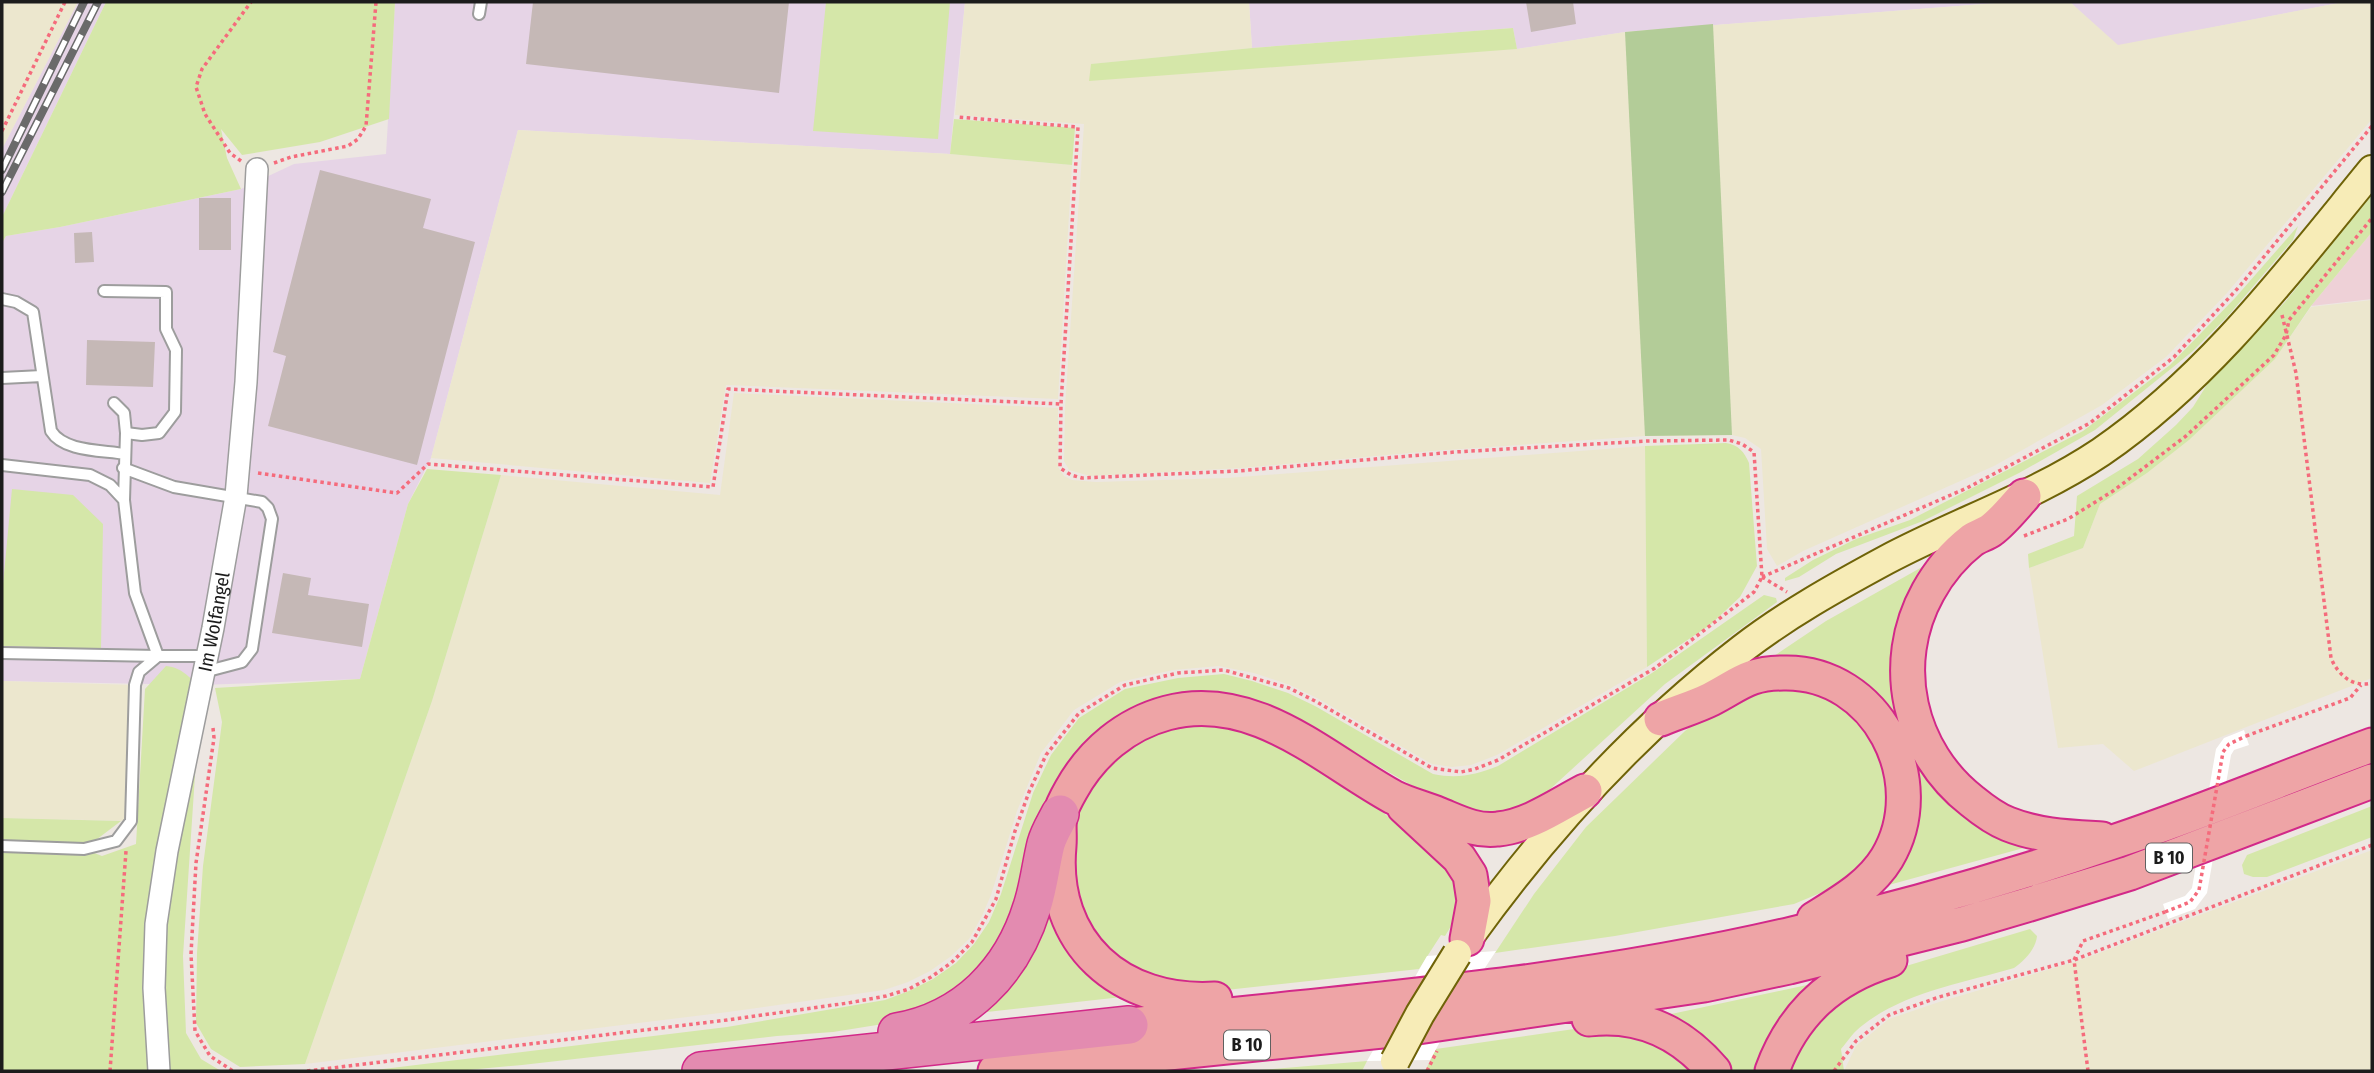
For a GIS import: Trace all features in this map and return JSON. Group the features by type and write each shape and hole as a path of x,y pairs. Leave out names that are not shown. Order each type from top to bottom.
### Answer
{"highway":[{"path":"2024,496 1992,529 1956,553 1928,591 1909,643 1908,684 1911,708 1925,747 1936,764 1949,780 1983,810 2005,823 2051,836 2122,839"},
{"path":"1661,719 1712,698 1753,676 1787,672 1818,678 1852,695 1867,706 1892,740 1902,771 1904,802 1899,830 1888,857 1875,875 1855,892 1792,934"},
{"path":"827,1056 877,1035 907,1031 933,1023 955,1012 981,993 1003,969 1023,934 1036,894 1047,841 1084,769 1111,741 1168,713 1212,709 1235,712 1269,724 1305,742 1395,798 1458,824 1491,830 1512,827 1585,791"},
{"name":"B 10","path":"701,1071 1430,994 1689,955 1792,934 1936,898 2122,839 2372,745"},
{"name":"B 10","path":"995,1071 1411,1028 1704,985 1962,924 2130,873 2372,780"},
{"path":"1395,798 1459,858 1470,875 1474,901 1462,946"},
{"path":"1060,814 1057,866 1062,900 1074,930 1103,965 1128,984 1165,997 1189,1000 1227,998 1298,1007"},
{"path":"1773,1071 1778,1056 1800,1018 1834,985 1868,967 1913,953 1962,924"},
{"path":"1499,1016 1577,1021 1615,1017 1644,1022 1685,1043 1714,1071"}],"main road":[{"path":"1391,1069 1420,1014 1462,946 1498,896 1585,791 1661,719 1741,649 1803,608 1928,539 2054,481 2101,452 2155,412 2250,316 2372,170"}],"street":[{"name":"Im Wolfangel","path":"159,1071 154,988 156,924 167,852 206,664 236,496 247,382 257,169"}],"lane":[{"path":"480,14 481,2"},
{"path":"104,291 166,292 166,330 176,350 175,412 159,433 126,433"},
{"path":"2,299 16,302 33,312 51,431 56,439 70,445 125,454"},
{"path":"2,378 42,376"},
{"path":"114,403 124,413 124,499 135,593 158,656"},
{"path":"2,465 90,475 110,485 124,499"},
{"path":"2,653 158,656 206,664 242,662 252,649 272,519 268,508 262,502 236,496 174,487 123,468"},
{"path":"2,846 84,849 116,841 131,821 135,685 139,672 158,656"}],"path":[{"path":"2,131 65,2"},
{"path":"251,2 202,69 196,87 205,114 230,153 257,169 291,157 348,146 358,139 366,126 376,2"},
{"path":"957,117 1078,127 1061,404 1060,468 1070,475 1082,478 1238,471 1455,452 1624,442 1737,441 1754,453 1762,577 1967,488 2090,423 2174,357 2239,287 2372,126"},
{"path":"2016,539 2068,519 2186,436 2274,355 2286,335 2289,320 2372,218"},
{"path":"2286,335 2296,373 2332,657 2339,673 2361,685 2372,683"},
{"path":"239,471 397,493 428,464 713,487 728,389 1061,404"},
{"path":"2088,1071 2074,960 2083,941 2190,902 2199,890 2223,752 2234,740 2350,698 2361,685"},
{"path":"197,704 209,704 212,709 214,738 196,863 191,954 195,1031 210,1056 233,1071"},
{"path":"110,1071 123,873 131,821"},
{"path":"1834,1071 1856,1041 1889,1015 1940,997 2074,960 2372,845"},
{"path":"1427,1071 1438,1049"}],"shaded area":[{"path":"2,2 78,2 2,149"},
{"path":"78,2 106,2 2,217 2,149"},
{"path":"395,2 965,2 950,154 518,130 431,458 408,504 360,679 201,685 2,681 2,243 6,236 241,189 294,164 386,154"},
{"path":"965,2 1249,2 1252,48 1092,64 1517,49 1625,32 2009,2 2070,2 2118,45 2344,2 2372,2 2372,119 2227,293 2166,357 2102,405 1994,466 1803,551 1777,566 1767,549 1761,449 1745,438 1732,435 1645,436 1241,468 1090,476 1069,470 1064,461 1065,408 1084,124 955,115"},
{"path":"1249,2 2009,2 1625,32 1517,49 1513,28 1252,48"},
{"path":"2070,2 2344,2 2117,46"},
{"path":"518,130 950,154 1072,165 1058,399 726,385 710,483 431,458"},
{"path":"2372,232 2372,299 2311,306"},
{"path":"2372,300 2372,678 2134,771 2103,744 2058,748 2029,568 2083,548 2100,504 2147,473 2189,440 2275,359 2311,307"},
{"path":"734,393 1058,408 1058,467 1064,476 1072,480 1096,482 1227,478 1645,446 1647,667 1497,755 1471,765 1452,767 1432,764 1317,698 1290,685 1254,673 1219,666 1173,670 1120,682 1074,710 1041,753 1017,811 991,895 969,939 950,957 908,982 884,990 728,1012 305,1064 432,701 501,475 720,495"},
{"path":"2,681 135,685 131,821 2,818"},
{"path":"2372,850 2372,1071 1844,1071 1856,1046 1889,1019 2078,961"}],"green space":[{"path":"106,2 395,2 389,119 320,142 242,155 221,129 227,158 241,189 6,236 2,243 2,217"},
{"path":"826,2 950,2 938,139 813,131"},
{"path":"1713,24 1732,435 1645,436 1625,32"},
{"path":"1513,28 1517,49 1089,81 1091,64 1252,48"},
{"path":"954,119 1075,128 1072,165 950,154"},
{"path":"2372,195 2372,232 2311,306 2275,359 2189,440 2147,473 2100,504 2083,548 2029,568 2028,554 2074,536 2077,496 2138,459 2176,425 2193,407 2213,375 2285,302"},
{"path":"2298,226 2293,240 2227,317 2193,351 2095,430 2019,473 1923,521 1836,554 1799,577 1785,581 1785,578 1813,560 1856,539 1910,520 2083,431 2170,365 2235,298"},
{"path":"1726,443 1740,450 1749,463 1757,566 1740,597 1710,625 1647,667 1645,446"},
{"path":"427,469 501,475 432,701 305,1064 240,1067 211,1049 196,1023 197,953 203,866 222,722 215,688 360,679 408,504"},
{"path":"12,489 73,495 103,524 101,649 2,646 2,595"},
{"path":"1931,562 1901,703 2031,846 1885,886 1901,738 1765,662 1826,621"},
{"path":"1764,595 1776,598 1777,602 1665,684 1547,792 1523,808 1505,815 1453,809 1310,727 1156,700 1119,715 1092,736 1065,769 1029,875 983,975 908,1020 833,1032 522,1065 457,1071 367,1071 727,1027 885,1000 933,979 956,963 974,944 989,922 1001,894 1033,793 1051,755 1079,718 1125,689 1178,678 1224,674 1252,681 1288,693 1315,706 1433,774 1466,775 1498,766 1652,673"},
{"path":"166,666 181,671 201,685 183,956 186,1033 201,1059 221,1071 2,1071 2,818 121,821 84,849 102,856 136,844 145,689"},
{"path":"1807,685 1870,722 1896,792 1871,859 1844,883 1794,904 1615,936 1495,953 1534,894 1586,827 1685,731 1736,692"},
{"path":"1227,724 1278,743 1367,800 1452,867 1460,879 1456,918 1445,936 1441,935 1419,969 1217,991 1159,986 1088,934 1073,905 1071,823 1094,776 1136,740 1179,725"},
{"path":"2372,806 2372,837 2267,877 2244,874 2242,865 2247,855"},
{"path":"1045,899 1122,997 969,1014"},
{"path":"2030,929 2037,936 2032,950 2014,968 1916,996 1897,1004 1860,1027 1841,1049 1844,1071 1784,1071 1826,1004 1896,969"},
{"path":"1821,982 1762,1071 1726,1071 1662,1016"},
{"path":"1581,1028 1634,1030 1699,1071 1425,1071 1436,1049"},
{"path":"1367,1061 1362,1071 1248,1071"}],"pier":[{"path":"2244,730 2249,745 2234,750 2231,755 2207,893 2195,909 2168,919 2163,904 2185,896 2192,888 2216,749 2224,738"},
{"path":"1496,951 1458,1009 1430,1060 1367,1061 1427,956"}],"building":[{"path":"533,2 789,2 779,93 526,64"},
{"path":"1526,2 1573,2 1576,24 1531,32"},
{"path":"320,170 431,199 423,228 475,242 417,465 268,426 286,356 273,352"},
{"path":"199,198 231,198 231,250 199,250"},
{"path":"92,232 94,262 75,263 74,233"},
{"path":"87,340 155,342 153,387 86,385"},
{"path":"283,573 311,578 308,595 369,604 362,647 272,633"}],"railway":[{"path":"2,170 84,2"},
{"path":"2,192 98,2"}]}
